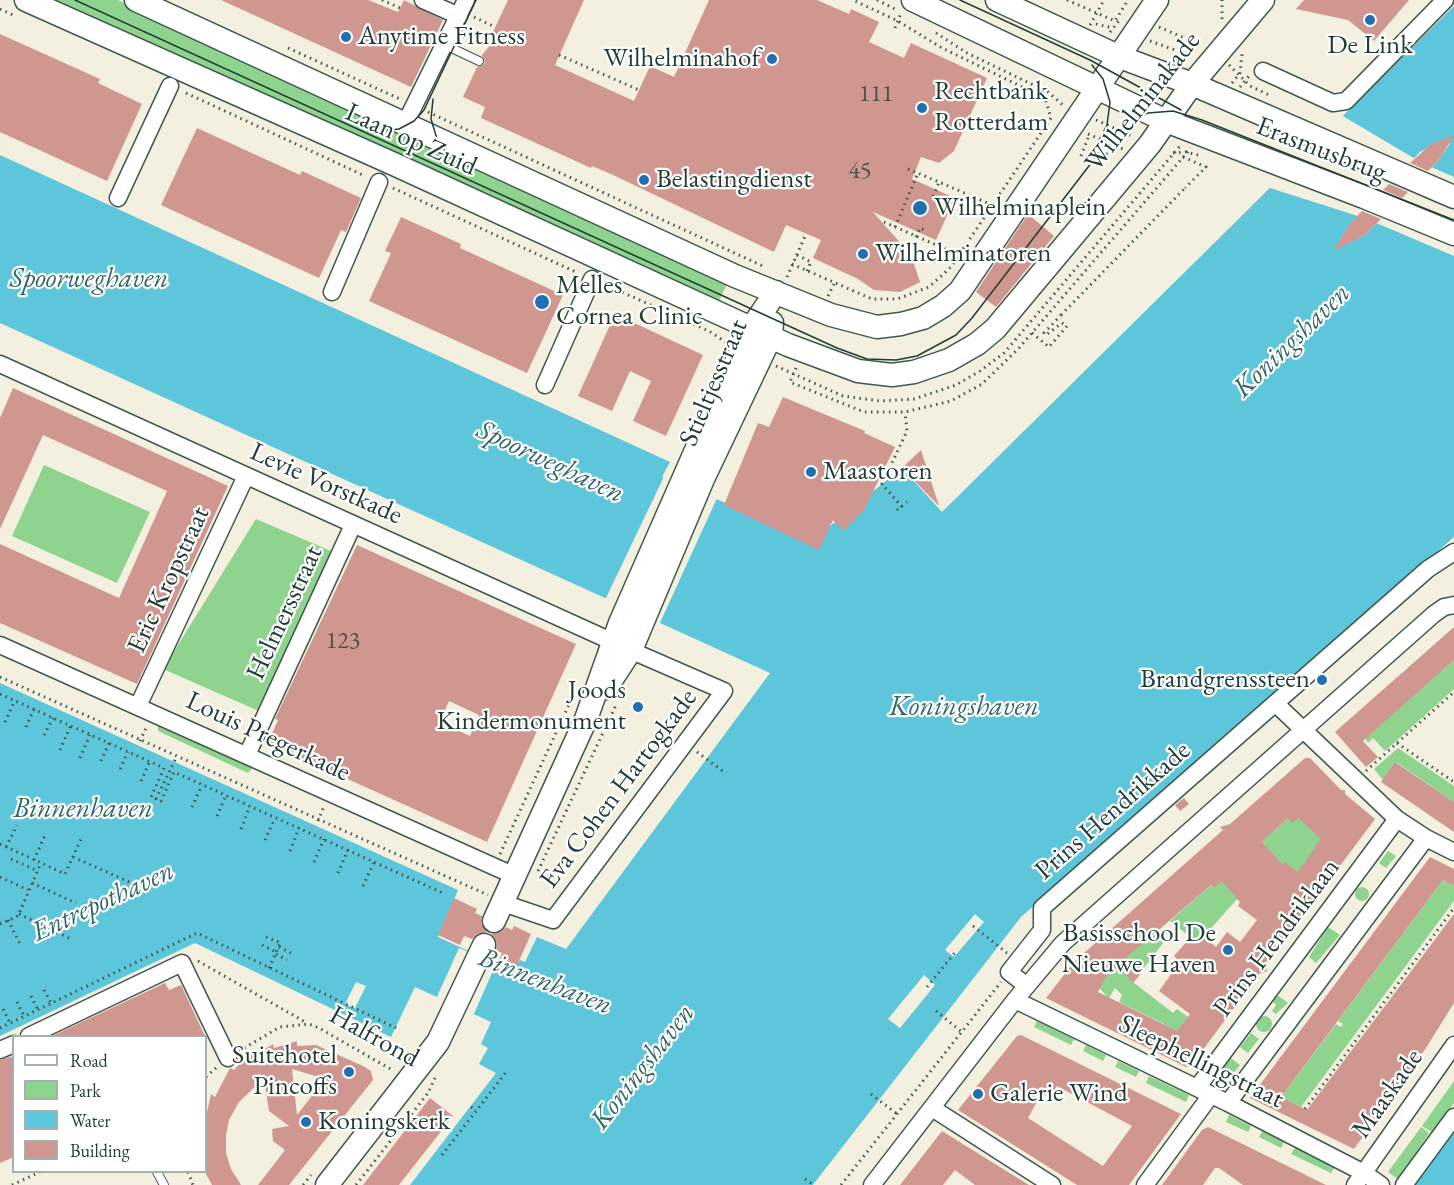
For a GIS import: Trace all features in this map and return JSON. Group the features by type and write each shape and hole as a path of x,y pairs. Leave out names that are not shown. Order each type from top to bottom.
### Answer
{"main road":[{"name":"Laan op Zuid","path":"136,0 410,115 735,276 781,285"},
{"name":"Erasmusbrug","path":"997,0 1120,57 1192,84 1235,95 1454,197"},
{"name":"Wilhelminakade","path":"781,285 831,315 870,326 901,324 937,310 960,291 1069,120 1120,57 1130,28 1157,0"},
{"name":"Wilhelminakade","path":"761,331 824,360 869,374 907,374 958,356 995,329 1145,150 1192,84 1259,1"},
{"name":"Laan op Zuid","path":"22,9 761,331"},
{"name":"Erasmusbrug","path":"907,9 1097,88 1166,121 1197,140 1454,234"},
{"name":"Stieltjesstraat","path":"628,640 695,475 781,285"},
{"path":"494,905 515,873 586,719 628,640"},
{"path":"327,1185 419,1086 481,950"}],"street":[{"path":"410,115 462,9 423,0"},
{"path":"1263,71 1333,103 1346,101 1445,0"},
{"path":"118,198 170,86"},
{"path":"332,292 379,182"},
{"path":"545,385 592,279"},
{"name":"Levie Vorstkade","path":"0,364 353,525 628,640"},
{"name":"Eric Kropstraat","path":"138,706 246,476"},
{"name":"Helmersstraat","path":"247,755 353,525"},
{"name":"Prins Hendrikkade","path":"1010,964 1042,930 1042,908 1413,583 1454,552"},
{"path":"872,1185 1015,1000 1075,933 1303,730 1449,606"},
{"name":"Eva Cohen Hartogkade","path":"494,905 553,920 724,691 628,640"},
{"name":"Louis Pregerkade","path":"0,645 515,873"},
{"path":"1275,704 1397,819 1426,838 1454,852"},
{"name":"Prins Hendriklaan","path":"1145,1185 1204,1091 1397,819"},
{"path":"1228,1102 1426,838"},
{"path":"31,1035 182,963 228,1058"},
{"path":"1010,964 1027,986"},
{"name":"Sleephellingstraat","path":"1015,1000 1228,1102 1359,1179"},
{"name":"Maaskade","path":"1381,1185 1359,1179 1454,1045"},
{"path":"932,1108 1052,1185"},
{"path":"1404,1185 1454,1117"}],"lane":[{"path":"445,45 479,61"}],"path":[{"path":"382,0 400,8"},
{"path":"853,0 898,21 942,48 1045,98 1069,120 1114,146 1145,150"},
{"path":"877,0 907,9 895,28"},
{"path":"1067,0 1115,21 1128,0"},
{"path":"0,9 22,9"},
{"path":"462,9 495,27"},
{"path":"1121,10 1130,28 1186,56 1215,55"},
{"path":"927,27 967,53 1048,92 1069,120 1081,156"},
{"path":"1130,28 1215,55"},
{"name":"Laan op Zuid","path":"279,44 410,115 754,261"},
{"path":"559,55 639,90"},
{"name":"Wilhelminakade","path":"1215,55 1241,62 1235,95"},
{"name":"Erasmusbrug","path":"1215,55 1239,73 1235,95"},
{"name":"Laan op Zuid","path":"170,86 709,331 718,339"},
{"path":"1069,120 1145,150 1171,171"},
{"path":"792,264 872,298 897,299 929,287 951,267 992,205 1069,120"},
{"name":"Wilhelminakade","path":"1197,140 1171,154 1197,140"},
{"path":"1098,163 1114,146"},
{"path":"1032,333 1049,347 1067,326 1062,323 1046,335 1044,333 1206,167 1183,157"},
{"path":"908,169 992,205"},
{"path":"895,227 918,173"},
{"path":"938,199 933,197 939,182"},
{"path":"905,202 910,204"},
{"path":"884,222 959,255"},
{"path":"916,237 920,228 924,230"},
{"path":"781,285 806,234"},
{"path":"796,257 811,262 807,271"},
{"path":"821,292 836,299"},
{"path":"902,507 882,484 907,431 905,412"},
{"path":"897,510 907,502"},
{"path":"0,677 494,905 620,697"},
{"path":"515,873 502,849 576,690"},
{"path":"1356,780 1454,692"},
{"path":"0,694 164,768 151,797 160,801 174,772 445,894"},
{"path":"5,722 15,700"},
{"path":"26,727 34,709"},
{"path":"44,735 53,717"},
{"path":"60,750 71,725"},
{"path":"80,758 91,735"},
{"path":"102,760 109,743"},
{"path":"1397,743 1454,782"},
{"path":"691,747 724,772"},
{"path":"120,769 128,751"},
{"path":"156,799 176,757"},
{"path":"141,781 150,761"},
{"path":"192,807 202,784"},
{"path":"217,816 226,795"},
{"path":"241,829 250,806"},
{"path":"265,840 275,818"},
{"path":"6,847 17,825"},
{"path":"290,851 299,828"},
{"path":"34,860 46,833"},
{"path":"0,844 65,874 82,837"},
{"path":"314,862 324,839"},
{"path":"338,873 348,850"},
{"path":"73,857 136,885"},
{"path":"11,859 38,871"},
{"path":"363,886 374,862"},
{"path":"0,924 18,914 41,863"},
{"path":"0,877 29,890"},
{"path":"32,883 76,903"},
{"path":"1305,1109 1454,908"},
{"path":"18,914 69,938"},
{"path":"8,920 20,944"},
{"path":"841,1185 962,1032 1010,964 973,926"},
{"path":"266,937 291,953"},
{"path":"269,968 280,944"},
{"path":"262,945 288,960"},
{"path":"927,987 957,950"},
{"path":"182,963 192,957 309,1024"},
{"path":"44,990 51,1003"},
{"path":"31,996 38,1010"},
{"path":"17,1002 24,1016"},
{"path":"3,1009 10,1023"},
{"path":"358,1010 396,1028"},
{"path":"936,1011 962,1032"},
{"name":"Halfrond","path":"207,1076 228,1058 280,1027 309,1024 419,1086"},
{"path":"442,1155 507,1071"},
{"path":"356,1185 419,1086"},
{"path":"871,1094 897,1114"},
{"path":"471,1107 476,1111"},
{"path":"12,1185 38,1173"},
{"path":"806,1179 814,1185"}],"green space":[{"path":"43,0 118,0 728,282 718,303"},
{"path":"44,465 150,512 117,583 12,536"},
{"path":"256,519 331,551 261,712 163,669"},
{"path":"1454,660 1454,689 1385,751 1373,738 1368,743 1365,738"},
{"path":"158,724 254,766 248,773 158,731"},
{"path":"1398,748 1454,786 1454,802 1396,762 1383,780 1374,769"},
{"path":"1288,818 1329,820 1321,842 1264,918 1237,899 1198,943 1170,921 1211,885 1214,888 1222,881 1221,879 1276,858 1262,842"},
{"path":"1388,851 1396,856 1386,868 1379,863"},
{"path":"1443,880 1454,886 1454,901 1301,1107 1281,1097 1336,1024 1341,1027 1343,1024 1338,1021"},
{"path":"1362,887 1367,889 1369,894 1367,899 1362,901 1357,899 1355,894 1357,889"},
{"path":"1328,927 1340,935 1316,963 1309,957"},
{"path":"1160,930 1167,938 1133,982 1173,1013 1177,1009 1188,1017 1170,1041 1164,1024 1119,1002 1122,995 1115,988 1109,998 1096,985 1149,937 1151,938"},
{"path":"1279,986 1282,988 1277,995 1288,1003 1276,1014 1272,1011 1276,1005 1272,1001 1267,1007"},
{"path":"1264,1016 1272,1024 1264,1032 1256,1024"},
{"path":"1037,1021 1074,1039 1071,1045 1034,1027"},
{"path":"1251,1033 1259,1039 1248,1053 1240,1047"},
{"path":"1086,1045 1106,1055 1103,1061 1083,1051"},
{"path":"1227,1055 1240,1065 1233,1074 1220,1065"},
{"path":"1118,1061 1139,1071 1136,1077 1115,1067"},
{"path":"1149,1076 1189,1095 1186,1102 1146,1083"},
{"path":"1454,1081 1454,1103 1433,1133 1422,1126"},
{"path":"1229,1115 1251,1126 1248,1132 1226,1122"},
{"path":"1421,1127 1429,1133 1399,1180 1388,1172"},
{"path":"1262,1131 1284,1142 1281,1148 1259,1137"},
{"path":"1295,1148 1335,1167 1331,1173 1291,1154"}],"water":[{"name":"Koningshaven","path":"1454,6 1454,537 1021,917 813,1185 410,1185 496,1073 479,1064 488,1048 481,1044 491,1022 415,987 391,1037 195,943 0,1036 0,683 458,890 438,937 512,971 520,960 525,962 537,937 566,949 770,673 0,323 0,155 670,462 662,477 814,539 902,468 942,512","holes":["1440,141 1450,143 1439,160 1365,235 1342,246 1340,240 1349,225 1420,152"]},
{"path":"1454,1130 1454,1185 1414,1185"}],"pier":[{"path":"1341,115 1417,160 1361,217 1267,187"},
{"path":"1429,166 1454,177 1454,256 1374,222"},
{"path":"670,464 666,476 718,496 659,625 605,600"},
{"path":"975,914 984,922 954,957 945,950"},
{"path":"1019,921 1022,923 931,1037 893,1089 816,1185 813,1185"},
{"path":"459,948 496,964 473,1016 436,999"},
{"path":"924,975 935,985 900,1028 888,1019"},
{"path":"356,982 366,986 355,1008 345,1004"}],"building":[{"path":"221,0 368,0 398,12 404,0 443,20 411,87"},
{"path":"508,0 584,0 555,65 634,101 650,66 674,77 709,0 817,0 849,14 851,9 879,22 869,42 904,58 911,43 987,78 954,151 939,163 921,157 912,179 955,198 936,240 873,212 911,255 920,282 900,292 874,290 858,279 813,258 821,240 786,225 774,252 611,174 592,166 591,168 481,118 485,107 463,97 477,67 485,63 482,55 496,38 491,36"},
{"name":"De Link","path":"1304,0 1409,0 1374,41 1348,20 1296,9"},
{"path":"0,34 100,79 98,83 142,104 107,181 0,132"},
{"path":"197,128 300,175 302,171 361,198 346,232 341,230 319,278 161,205"},
{"path":"1454,135 1439,160 1428,171 1410,163 1430,145"},
{"path":"1389,184 1408,192 1402,198 1383,190"},
{"path":"1362,211 1381,219 1365,235 1333,251 1349,225"},
{"path":"1028,214 1054,236 996,307 976,292"},
{"path":"401,217 461,244 460,248 563,295 527,373 369,301 391,253 385,251"},
{"path":"615,314 703,355 666,436 633,421 651,381 630,371 612,411 578,396"},
{"path":"13,388 228,486 137,684 0,623 0,544 119,598 167,491 43,435 0,529 0,418"},
{"name":"Maastoren","path":"783,397 865,431 864,433 895,447 864,510 843,531 833,520 819,550 724,505 758,423 769,427"},
{"path":"921,450 939,506 902,468"},
{"path":"357,545 576,644 487,842 268,743 278,720 275,719","holes":["449,701 479,715 470,736 440,722"]},
{"path":"1454,627 1454,660 1363,741 1378,757 1366,767 1335,732"},
{"path":"1305,758 1310,758 1341,790 1345,790 1345,794 1375,819 1266,965 1267,971 1259,974 1191,1066 1186,1067 1046,998 1074,962 1223,830 1220,827 1230,824","holes":["1288,818 1292,823 1298,818 1321,839 1298,872 1285,862 1283,865 1262,842","1222,881 1240,902 1238,906 1257,920 1240,942 1227,932 1216,947 1204,936 1198,943 1190,938 1174,956 1180,962 1159,991 1190,1014 1177,1031 1098,992 1107,975 1118,965 1133,983 1143,971 1126,958 1211,885 1214,888"]},
{"path":"1395,762 1454,802 1454,832 1381,782"},
{"path":"1184,798 1189,804 1180,811 1175,805"},
{"path":"1430,857 1454,869 1454,886 1443,880 1281,1097 1307,1110 1454,914 1454,1003 1426,1048 1354,1149 1250,1098"},
{"path":"454,898 477,909 475,913 482,916 481,923 487,932 477,934 472,939 464,936 460,945 438,935"},
{"path":"514,926 531,934 515,970 498,962 502,953 496,951 497,943 491,934 501,932 506,927 512,930"},
{"path":"165,983 169,990 181,985 205,1035 54,1035"},
{"path":"1021,1035 1181,1114 1129,1185 1077,1185 958,1110 1017,1036","holes":["1057,1086 1132,1126 1103,1166 1028,1118 1042,1093 1050,1098"]},
{"path":"297,1041 297,1046 316,1045 363,1066 371,1071 373,1080 289,1185 258,1185 285,1150 273,1141 272,1129 289,1126 269,1111 264,1078 239,1102 229,1120 226,1153 231,1169 241,1185 212,1185 206,1174 207,1112 211,1094 215,1097 230,1068 234,1070 250,1052 253,1056 273,1044 274,1048","holes":["292,1069 325,1079 297,1115"]},
{"path":"12,1057 12,1158 0,1163 0,1060"},
{"path":"430,1098 453,1116 399,1185 363,1185"},
{"path":"1208,1127 1326,1185 1243,1185 1219,1168 1215,1168 1203,1185 1162,1185 1202,1130"},
{"path":"942,1131 1029,1185 975,1185 955,1170 943,1185 900,1185"}],"tram line":[{"path":"75,0 837,348 867,359 896,360 917,356 956,335 972,318 1112,136 1127,122 1148,113 1173,111 1202,120 1454,220"},
{"path":"370,132 399,129 414,121 424,110 476,0"},
{"path":"960,0 1090,60 1181,110"},
{"path":"1092,65 1103,79 1110,102 1107,125 1098,142"},
{"path":"433,99 431,119 437,139 449,157 471,173"}],"place":[{"name":"De Link","path":"1370,20"},
{"name":"Anytime Fitness","path":"346,37"},
{"name":"Wilhelminahof","path":"772,59"},
{"name":"Rechtbank Rotterdam","path":"922,108"},
{"name":"Belastingdienst","path":"644,180"},
{"name":"Wilhelminaplein","path":"920,208"},
{"name":"Wilhelminatoren","path":"863,254"},
{"name":"Melles Cornea Clinic","path":"542,302"},
{"name":"Maastoren","path":"811,472"},
{"name":"Brandgrenssteen","path":"1322,680"},
{"name":"Joods Kindermonument","path":"638,707"},
{"name":"Basisschool De Nieuwe Haven","path":"1228,950"},
{"name":"Suitehotel Pincoffs","path":"349,1072"},
{"name":"Galerie Wind","path":"978,1094"},
{"name":"Koningskerk","path":"306,1122"}],"water label":[{"name":"Spoorweghaven","path":"89,279"},
{"name":"Spoorweghaven","path":"550,462"},
{"name":"Binnenhaven","path":"83,809"},
{"name":"Entrepothaven","path":"103,902"},
{"name":"Binnenhaven","path":"545,982"}]}
